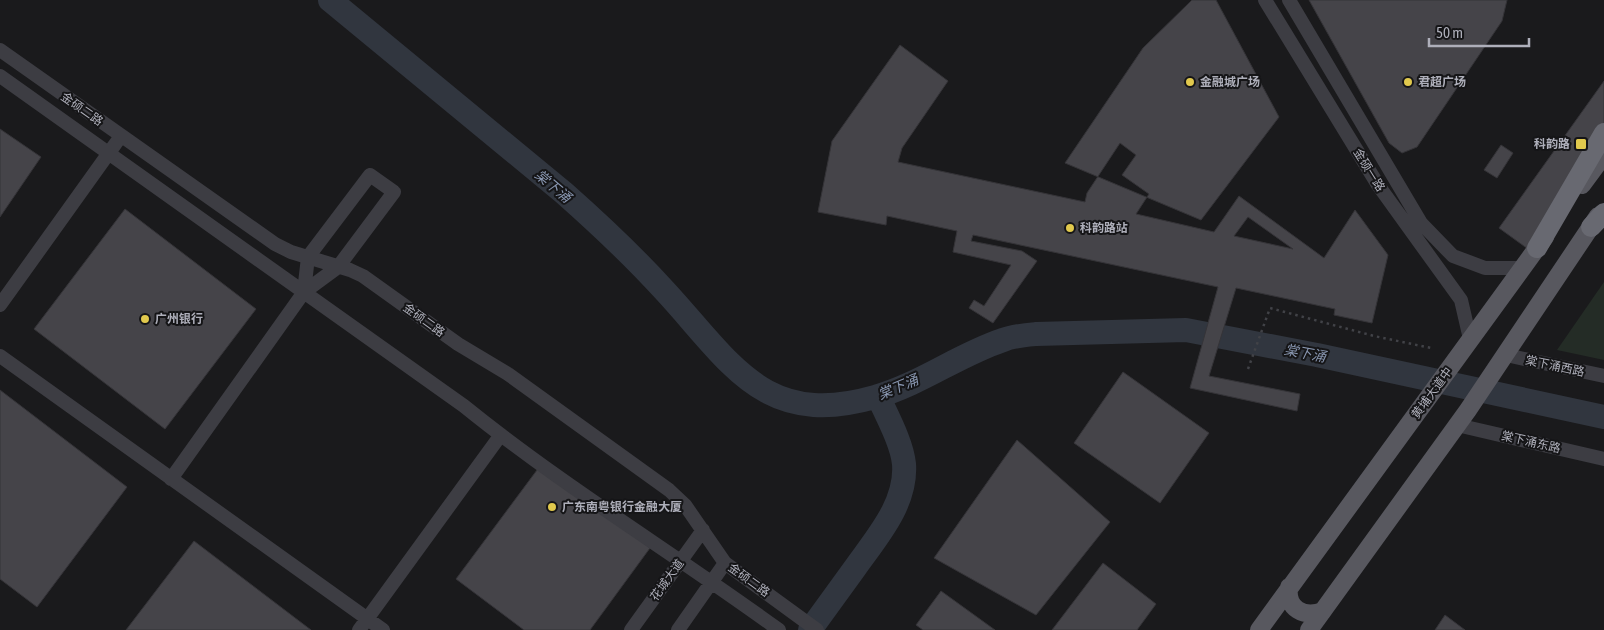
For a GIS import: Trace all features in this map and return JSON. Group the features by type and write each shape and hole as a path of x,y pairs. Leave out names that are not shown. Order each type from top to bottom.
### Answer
{"highway":[{"path":"1537,248 1604,133"}],"main road":[{"name":"黄埔大道中","path":"1259,630 1604,156"},
{"path":"1309,630 1458,425 1604,207"},
{"path":"1289,587 1289,600 1297,610 1309,614 1322,611"}],"street":[{"name":"金硕一路","path":"1264,0 1378,185 1461,300 1470,340"},
{"name":"金硕一路","path":"1289,0 1421,223 1453,256 1485,268 1522,268"},
{"name":"金硕二路","path":"0,50 275,244 286,250 338,266 362,276 458,344 513,377 669,490 685,505 725,563 817,630"},
{"name":"金硕二路","path":"0,76 464,406 500,436 779,630"},
{"path":"0,305 121,136"},
{"path":"171,478 304,292 338,266 394,192 370,175 308,258 304,292"},
{"path":"0,356 171,478 363,624 383,630"},
{"name":"棠下涌西路","path":"1502,361 1604,376"},
{"name":"棠下涌东路","path":"1458,425 1604,460"},
{"path":"363,624 500,436"},
{"name":"花城大道","path":"631,630 703,530"},
{"path":"678,630 725,563"}],"path":[{"path":"1248,368 1270,308 1374,336 1431,348"}],"shaded area":[{"path":"1604,282 1604,360 1557,350"}],"building":[{"name":"金融城广场","path":"1192,0 1216,0 1279,117 1201,220 1065,163 1143,48"},
{"name":"君超广场","path":"1309,0 1507,0 1502,21 1417,147 1402,153 1389,143"},
{"name":"科韵路站","path":"900,45 948,81 902,148 898,162 1085,202 1087,193 1120,143 1136,155 1122,175 1149,194 1136,214 1214,232 1239,196 1324,258 1355,210 1388,255 1372,323 1334,315 1335,309 1236,288 1209,376 1300,394 1297,411 1190,388 1218,287 973,235 971,241 1022,251 1037,261 993,323 969,308 974,300 984,306 1011,265 953,252 957,231 887,216 886,225 818,212 832,141","holes":["1248,217 1293,249 1234,236"]},
{"name":"科韵路","path":"1604,81 1604,142 1528,249 1499,228"},
{"path":"0,129 41,157 0,217"},
{"path":"1501,145 1513,153 1497,178 1484,170"},
{"name":"广州银行","path":"125,209 256,309 165,429 34,329"},
{"path":"1123,372 1209,433 1160,503 1074,443"},
{"path":"0,390 127,487 37,607 0,579"},
{"path":"1017,440 1110,522 1036,615 934,558"},
{"name":"广东南粤银行金融大厦","path":"540,466 650,548 590,630 524,630 456,579"},
{"path":"194,541 311,630 126,630"},
{"path":"1103,563 1156,604 1137,630 1052,630"},
{"path":"941,591 995,630 923,630 916,625"},
{"path":"1445,615 1465,630 1435,630"}],"waterway":[{"name":"棠下涌","path":"330,0 564,193 640,265 731,364 753,382 777,396 804,404 837,405 875,397 908,385 986,346 1019,336 1186,330 1317,355 1604,417"},
{"path":"810,630 881,532 901,493 904,479 903,456 894,430 878,396"}],"place":[{"name":"金融城广场","path":"1190,82"},
{"name":"君超广场","path":"1408,82"},
{"name":"科韵路","path":"1581,144"},
{"name":"科韵路站","path":"1070,228"},
{"name":"广州银行","path":"145,319"},
{"name":"广东南粤银行金融大厦","path":"552,507"}]}
